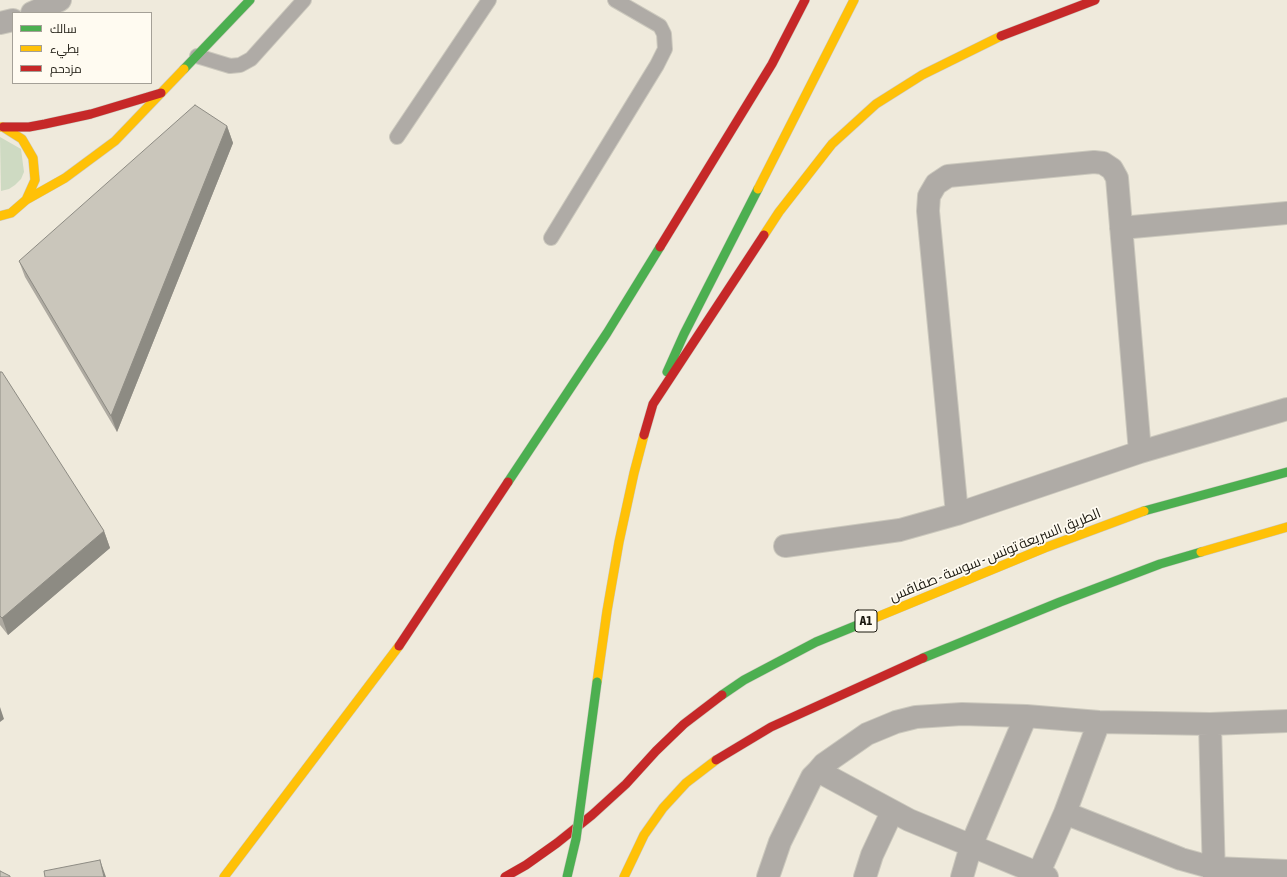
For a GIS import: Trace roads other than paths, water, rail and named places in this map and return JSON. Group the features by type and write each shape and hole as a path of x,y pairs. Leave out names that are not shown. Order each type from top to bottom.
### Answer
{"main road":[{"path":"0,216 11,213 26,200 65,178 116,141 250,0"},
{"path":"224,877 391,658 603,340 772,64 805,0"},
{"path":"567,877 576,839 607,611 619,542 634,473 653,404 684,334 854,0"},
{"path":"653,404 779,212 832,144 876,104 922,75 998,38 1095,0"},
{"path":"2,127 29,127 45,124 91,114 162,93"},
{"path":"2,127 22,139 33,158 35,180 26,200"},
{"name":"الطريق السريعة تونس - سوسة - صفاقس","path":"505,877 526,865 557,843 592,815 626,784 656,751 684,724 714,700 744,680 810,645 1047,547 1140,513 1287,472"},
{"path":"624,877 644,835 663,808 686,783 713,762 771,727 908,664 1060,602 1160,564 1287,527"}],"street":[{"path":"34,12 60,0"},
{"path":"0,23 12,20"},
{"path":"957,514 928,211 929,196 936,184 948,176 1094,162 1103,163 1112,169 1117,178 1140,452"},
{"path":"1121,228 1287,213"},
{"path":"785,546 900,530 957,514 1140,452 1287,409"},
{"path":"768,877 780,842 812,777 824,764 867,734 896,722 916,717 962,714 1026,716 1099,722 1210,724 1287,721"},
{"path":"962,877 972,846 1026,716"},
{"path":"818,771 892,812 1040,876 1066,813 1099,722"},
{"path":"1210,724 1214,872"},
{"path":"865,877 872,855 892,812"},
{"path":"1066,813 1214,872 1287,871"}],"lane":[{"path":"197,56 230,66 240,65 251,58 304,0"},
{"path":"397,138 489,0"},
{"path":"551,238 657,65 665,49 664,34 660,26 614,0"}]}
